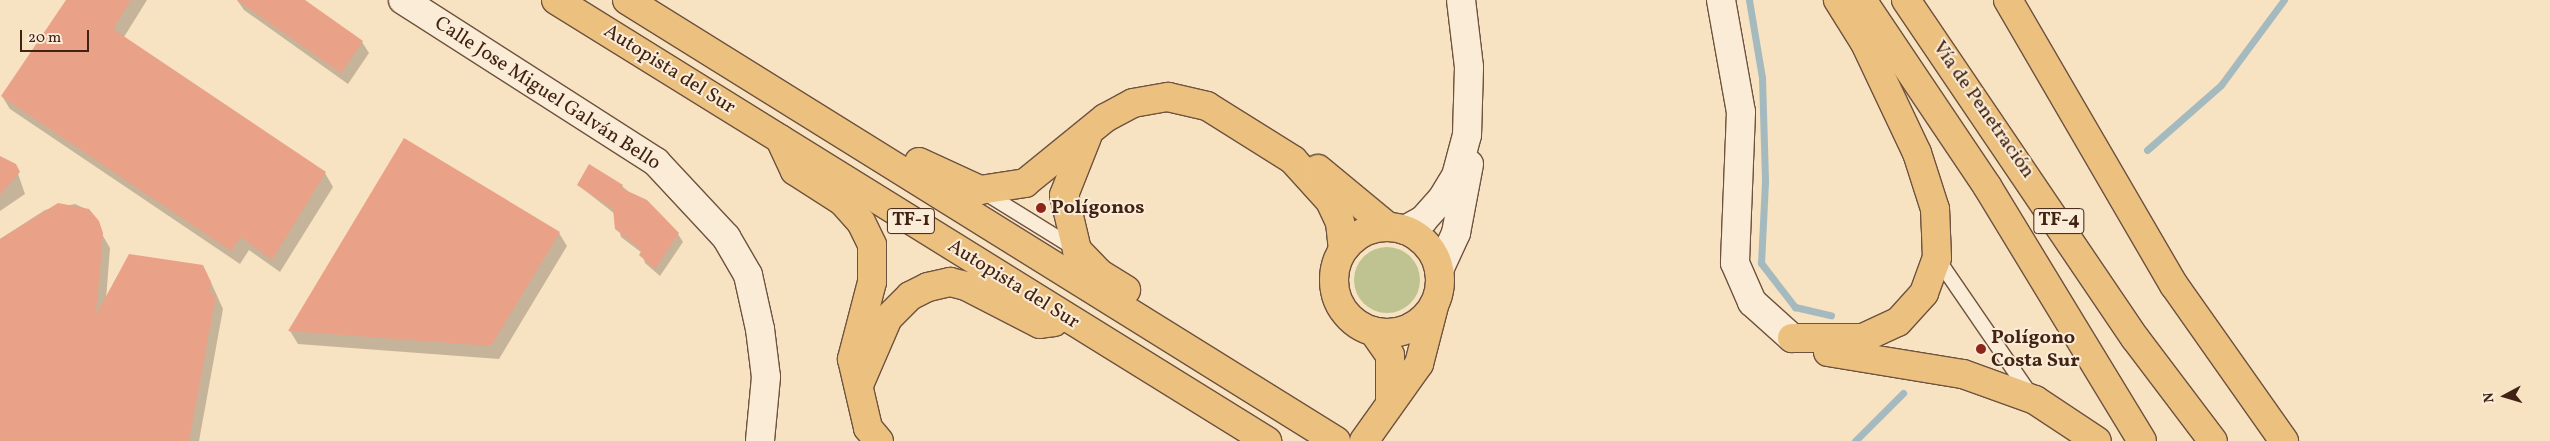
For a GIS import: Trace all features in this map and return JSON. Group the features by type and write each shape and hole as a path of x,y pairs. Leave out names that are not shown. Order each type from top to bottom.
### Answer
{"main road":[{"name":"Autopista del Sur","path":"556,0 1068,320 1267,441"},
{"name":"Autopista del Sur","path":"627,0 1336,441"},
{"path":"1792,338 1863,338 1898,322 1924,293 1937,258 1935,208 1917,153 1865,43 1838,0"},
{"name":"Vía de Penetración","path":"1862,0 1987,186 2142,441"},
{"name":"Vía de Penetración","path":"1906,0 2136,338 2213,441"},
{"path":"2008,0 2174,285 2284,441"},
{"path":"831,127 859,124 943,177 980,190 1024,183 1087,136 1105,118 1133,103 1168,97 1206,106 1293,160 1324,173 1396,228 1427,246 1439,270 1434,306 1419,364 1390,400 1364,441"},
{"path":"1087,136 1064,195 1077,250 1099,274 1187,328 1200,357"},
{"path":"780,139 795,171 842,201 861,222 872,245 872,282 852,359 868,428 879,441"},
{"path":"1293,160 1330,201 1340,222 1343,250 1334,282 1337,298 1345,313 1373,332 1390,355 1390,400"},
{"path":"1343,250 1369,230 1396,228"},
{"path":"858,387 888,318 910,296 928,287 950,282 966,286 1040,324 1068,320"},
{"path":"1373,332 1406,330 1434,306"},
{"path":"1792,338 1835,354 1939,368 2035,400 2097,441"}],"street":[{"name":"Calle Jose Miguel Galván Bello","path":"403,0 656,162 726,237 748,275 760,329 766,377 760,441"},
{"path":"1439,270 1449,255 1469,169 1466,136 1469,67 1461,0"},
{"path":"1721,0 1740,112 1735,263 1752,302 1792,338"},
{"path":"1396,228 1423,220 1442,199 1456,176 1466,136"}],"lane":[{"path":"980,190 1077,250"},
{"path":"1937,258 2035,400"}],"green space":[{"path":"1387,247 1400,250 1410,257 1417,267 1420,280 1417,293 1410,303 1400,310 1387,313 1374,310 1364,303 1357,293 1354,280 1357,267 1364,257 1374,250"}],"building":[{"path":"66,0 131,0 113,29 326,172 272,260 241,237 231,251 1,96"},
{"path":"237,0 305,0 363,41 341,73"},
{"path":"404,138 560,232 491,346 288,331"},
{"path":"0,156 16,164 20,172 0,195"},
{"path":"589,164 623,185 621,188 647,200 679,233 655,269 639,255 642,250 615,229 613,209 577,185"},
{"path":"58,203 89,209 99,221 103,233 96,315 129,254 203,265 211,282 210,292 216,295 189,441 0,441 0,239"}],"waterway":[{"path":"1749,0 1762,78 1765,182 1761,263 1795,307 1831,315"},
{"path":"2147,150 2221,85 2284,0"},
{"path":"1855,441 1903,393"}],"place":[{"name":"Polígonos","path":"1041,208"},
{"name":"Polígono Costa Sur","path":"1981,349"}]}
